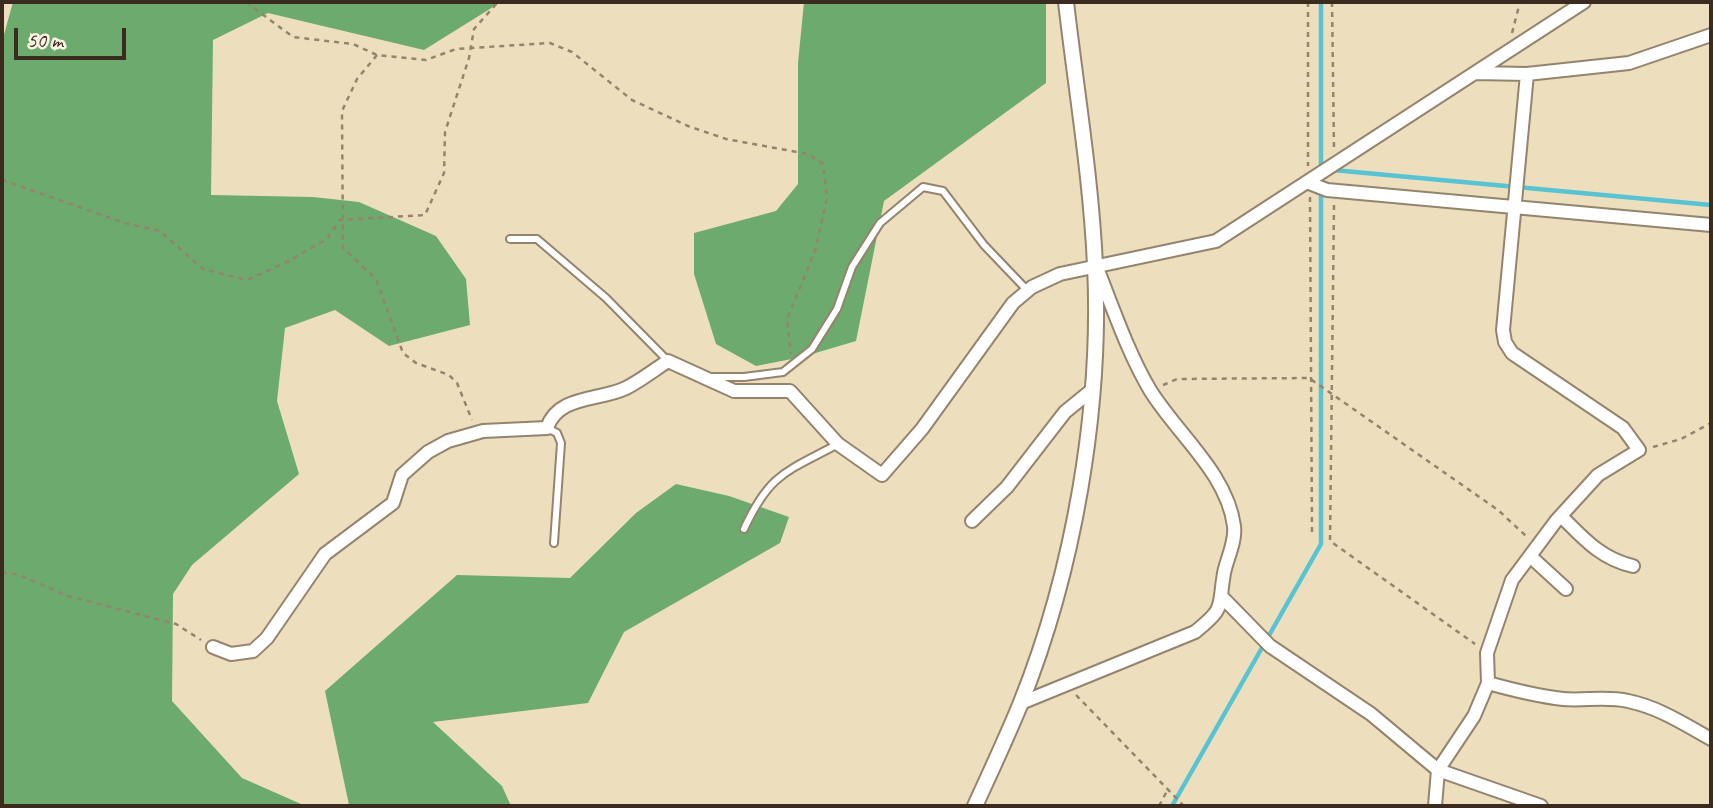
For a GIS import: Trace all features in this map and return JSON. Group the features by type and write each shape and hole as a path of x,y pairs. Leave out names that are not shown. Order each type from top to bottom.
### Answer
{"street":[{"path":"975,806 1021,703 1062,570 1090,423 1095,264 1066,2"},
{"path":"213,647 231,654 253,651 267,638 325,554 393,503 402,474 428,452 448,441 478,433 547,428 551,418 568,403 625,388 668,361 734,391 790,391 838,444 882,474 922,429 1013,303 1027,290 1060,274 1095,264 1216,241 1584,2"},
{"path":"1475,73 1527,74 1629,63 1711,35"},
{"path":"1435,806 1438,770 1474,716 1488,683 1487,653 1512,580 1561,516 1598,475 1639,450 1623,428 1512,353 1505,342 1503,330 1517,209 1527,74"},
{"path":"1308,183 1334,191 1711,225"},
{"path":"1021,703 1195,632 1212,618 1223,598 1224,575 1234,528 1226,499 1215,479 1150,390 1095,264"},
{"path":"972,521 1007,487 1065,412 1092,390"},
{"path":"1561,516 1592,547 1614,562 1633,566"},
{"path":"1534,552 1566,589"},
{"path":"1223,598 1270,646 1371,714 1438,770 1541,806"},
{"path":"1488,683 1527,694 1566,699 1605,698 1629,701 1666,713 1711,739"}],"lane":[{"path":"703,377 744,377 783,372 812,349 837,309 843,284 880,223 923,187 943,191 984,245 1027,290"},
{"path":"510,239 537,239 606,298 668,361"},
{"path":"547,428 558,433 561,443 554,543"},
{"path":"744,529 758,498 777,477 838,444"}],"path":[{"path":"246,2 293,37 354,44 377,55 426,60 456,48 550,43 572,52 632,100 688,126 726,139 808,153 823,164 827,198 816,251 787,319 793,365"},
{"path":"340,220 425,215 444,173 445,132 472,47 474,29 498,2"},
{"path":"1308,2 1312,533"},
{"path":"1332,2 1334,166"},
{"path":"1508,52 1520,2"},
{"path":"377,55 357,79 342,111 340,220 343,248 376,279 403,353 416,363 449,375 457,383 478,433"},
{"path":"2,180 125,223 159,231 204,269 247,280 288,262 327,239 340,220"},
{"path":"1334,191 1330,541 1487,653"},
{"path":"1150,390 1177,379 1309,378 1330,390 1498,510 1534,552"},
{"path":"1639,450 1681,439 1711,423"},
{"path":"2,572 19,575 68,596 176,624 213,647"},
{"path":"1066,685 1184,806"},
{"path":"1159,806 1168,789"}],"green space":[{"path":"13,2 501,2 424,50 268,13 213,40 211,195 313,197 359,202 436,236 466,279 470,325 389,346 335,310 285,328 277,401 299,474 192,565 173,594 172,701 242,778 301,804 349,805 325,691 457,575 570,578 636,513 676,484 729,496 789,517 780,543 624,632 588,703 433,722 502,786 511,806 2,806 2,42"},
{"path":"804,2 1046,2 1046,83 884,201 856,341 802,357 756,366 716,344 694,274 694,233 776,211 798,184 798,63"}],"waterway":[{"path":"1172,806 1321,544 1321,2"},
{"path":"1333,170 1711,205"}]}
